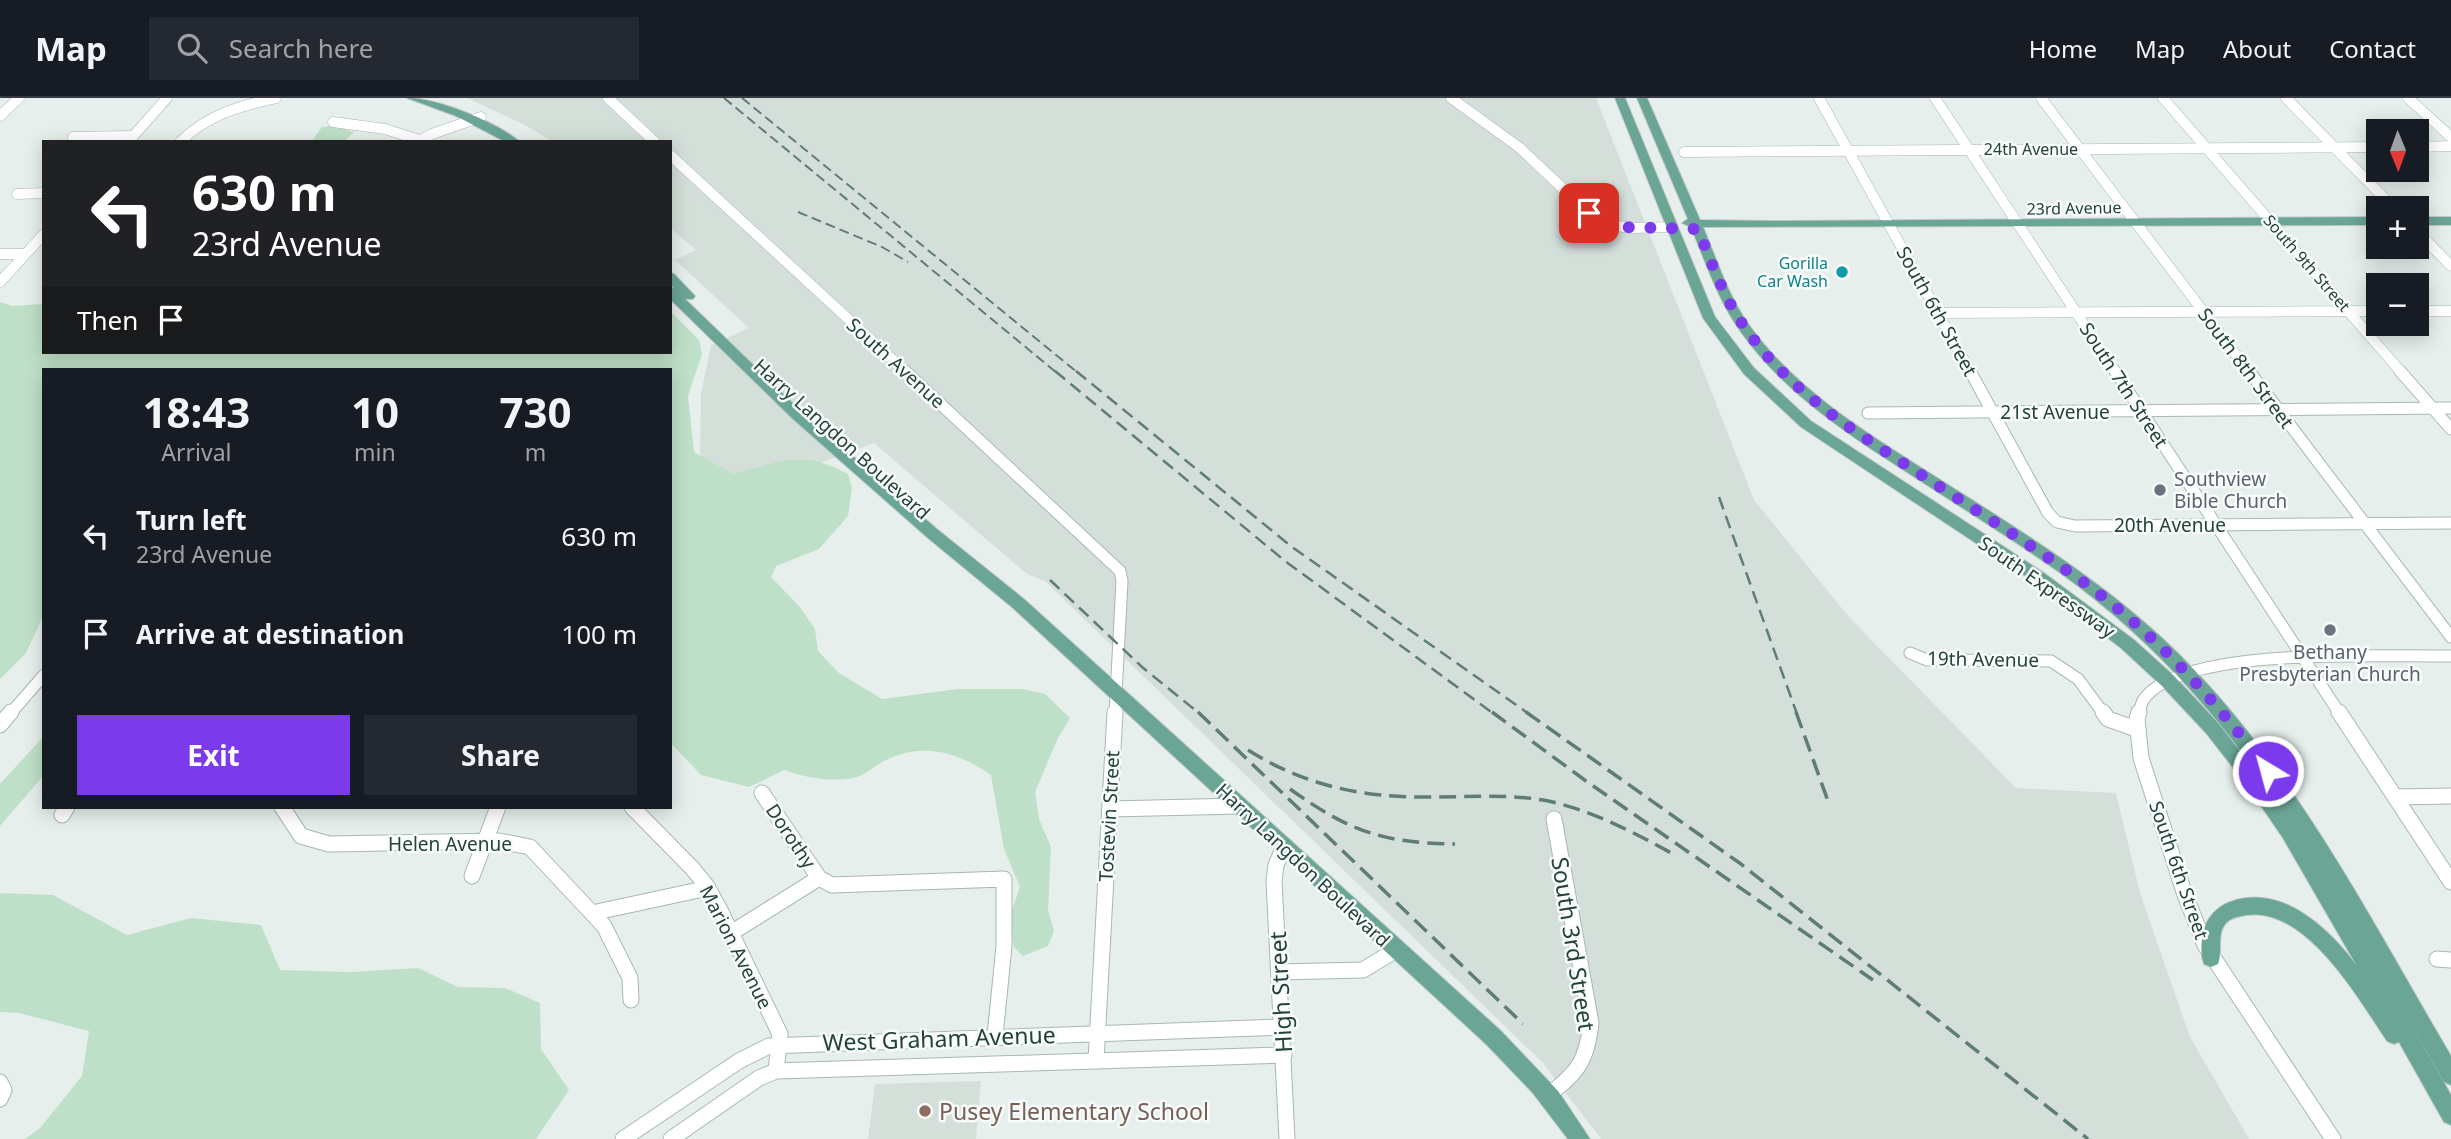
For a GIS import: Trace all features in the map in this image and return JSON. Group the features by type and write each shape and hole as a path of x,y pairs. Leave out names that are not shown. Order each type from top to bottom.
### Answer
{"main road":[{"path":"412,98 477,119 512,140"},
{"path":"432,98 526,140"},
{"name":"South Expressway","path":"1620,98 1709,318 1730,349 1775,397 1831,442 2088,612 2168,681 2223,741 2275,810 2449,1111"},
{"name":"South Expressway","path":"1642,98 1730,304 1747,331 1799,388 1864,438 2081,580 2141,629 2186,673 2231,721 2278,785 2451,1075"},
{"path":"1686,200 1705,217 1732,225"},
{"name":"23rd Avenue","path":"1672,227 2366,221"},
{"path":"2429,221 2451,221"},
{"path":"1710,259 1711,239 1732,225"},
{"name":"Harry Langdon Boulevard","path":"672,279 746,353 1493,1037 1548,1095 1580,1139"},
{"name":"Harry Langdon Boulevard","path":"672,293 800,416 931,533 1016,601"},
{"path":"2211,958 2210,937 2214,924 2231,909 2262,907 2307,925 2338,955 2449,1111"}],"street":[{"path":"0,116 19,98"},
{"path":"73,137 131,139 167,98"},
{"path":"182,140 196,125 215,113 276,98"},
{"path":"608,98 654,140"},
{"name":"23rd Avenue","path":"1451,98 1520,148 1589,213 1607,224 1630,228 1672,227"},
{"name":"South 6th Street","path":"1819,98 2048,513 2057,522"},
{"name":"South 7th Street","path":"1935,98 2451,882"},
{"name":"South 8th Street","path":"2041,98 2451,637"},
{"name":"South 9th Street","path":"2163,98 2451,429"},
{"path":"2286,98 2382,196"},
{"path":"2408,98 2451,137"},
{"path":"421,140 477,119"},
{"path":"333,122 385,129 415,140"},
{"path":"2429,146 2451,146"},
{"name":"24th Avenue","path":"1684,152 2366,147"},
{"name":"South Avenue","path":"672,157 1120,571"},
{"path":"17,194 42,193"},
{"path":"0,282 42,236"},
{"path":"2429,243 2451,266"},
{"path":"0,254 25,254"},
{"path":"1939,313 2366,311"},
{"path":"2429,311 2451,311"},
{"name":"21st Avenue","path":"1868,413 2451,408"},
{"name":"20th Avenue","path":"2057,522 2075,526 2451,523"},
{"name":"Tostevin Street","path":"1096,1061 1122,582 1120,571"},
{"name":"19th Avenue","path":"1910,653 1927,660 2051,661 2078,679 2103,715 2116,723 2136,729"},
{"path":"2136,729 2144,699 2168,681 2213,665 2244,660 2451,656"},
{"path":"0,725 42,677"},
{"name":"South 6th Street","path":"2136,729 2141,758 2185,895 2211,958 2333,1139"},
{"name":"Dorothy","path":"762,793 820,878"},
{"path":"2395,797 2451,796"},
{"path":"1110,809 1239,806"},
{"name":"Helen Avenue","path":"283,809 301,836 329,844 484,841 530,847 604,926 630,978 631,1000"},
{"path":"472,876 497,809"},
{"name":"Marion Avenue","path":"634,809 708,888 780,1034 776,1071"},
{"name":"South 3rd Street","path":"1548,1095 1570,1080 1585,1062 1591,1023 1554,819"},
{"name":"High Street","path":"1284,847 1276,865 1274,881 1287,1139"},
{"path":"731,933 820,878 832,885 1004,879 1004,946 995,1036"},
{"path":"592,913 708,888"},
{"path":"1279,972 1363,970 1396,950"},
{"name":"West Graham Avenue","path":"623,1139 738,1061 758,1050 779,1045 1282,1027"},
{"path":"671,1139 759,1078 776,1071 1283,1055"},
{"path":"0,1082 4,1090 0,1099"}],"shaded area":[{"path":"467,98 1596,98 1754,500 1848,616 2016,788 2116,793 2140,893 2190,1037 2249,1139 1601,1139 1543,1063 1045,581 1027,574 874,443 814,465 736,482 700,455 701,394 711,345 749,328 675,260 696,250 672,230 672,140 550,140 525,125"},
{"name":"Pusey Elementary School","path":"981,1081 976,1139 868,1139 875,1084"}],"green space":[{"path":"334,126 354,132 346,140 312,140 322,127"},
{"path":"0,302 12,306 42,304 42,354 672,354 672,313 699,340 702,354 688,396 694,452 733,474 778,462 803,459 831,466 848,474 852,488 848,516 819,549 776,566 771,577 799,606 815,629 818,651 839,673 882,699 958,689 1023,689 1045,694 1070,718 1057,740 1035,792 1039,819 1051,847 1048,910 1054,931 1048,946 1023,956 1014,947 1010,916 1020,887 1004,849 991,775 966,760 940,752 914,752 886,760 853,778 835,780 784,770 749,787 701,775 672,744 672,368 42,368 42,618 26,653 0,679"},
{"path":"42,738 42,777 0,826 0,784"},
{"path":"0,893 53,895 127,935 191,918 261,925 280,970 351,972 418,968 458,987 505,988 540,1003 541,1049 569,1090 536,1139 25,1139 40,1128 82,1076 89,1031 19,1013 0,1012"}],"railway":[{"path":"724,98 1057,373"},
{"path":"742,98 1078,373"},
{"path":"798,212 882,247 908,262"},
{"path":"1055,371 1285,561 1494,714"},
{"path":"1076,371 1292,547 1529,714"},
{"path":"1719,497 1797,714"},
{"path":"1050,580 1142,667 1200,714"},
{"path":"1198,712 1523,1024"},
{"path":"1492,712 1586,781 1873,980"},
{"path":"1526,712 1741,864 2088,1139"},
{"path":"1796,712 1828,801"},
{"path":"1248,750 1291,773 1359,792 1406,797 1515,797 1560,804 1611,822 1675,855"},
{"path":"1290,789 1330,815 1367,832 1407,841 1455,844"}],"place":[{"name":"Gorilla Car Wash","path":"1842,272"},
{"name":"Southview Bible Church","path":"2160,490"},
{"name":"Bethany Presbyterian Church","path":"2330,630"},
{"name":"Pusey Elementary School","path":"925,1111"}],"route":[{"path":"1589,213 1607,224 1623,227 1698,229 1735,314 1761,349 1799,388 1864,438 2040,552 2121,612 2160,646 2209,697 2231,721 2268,771"}]}
